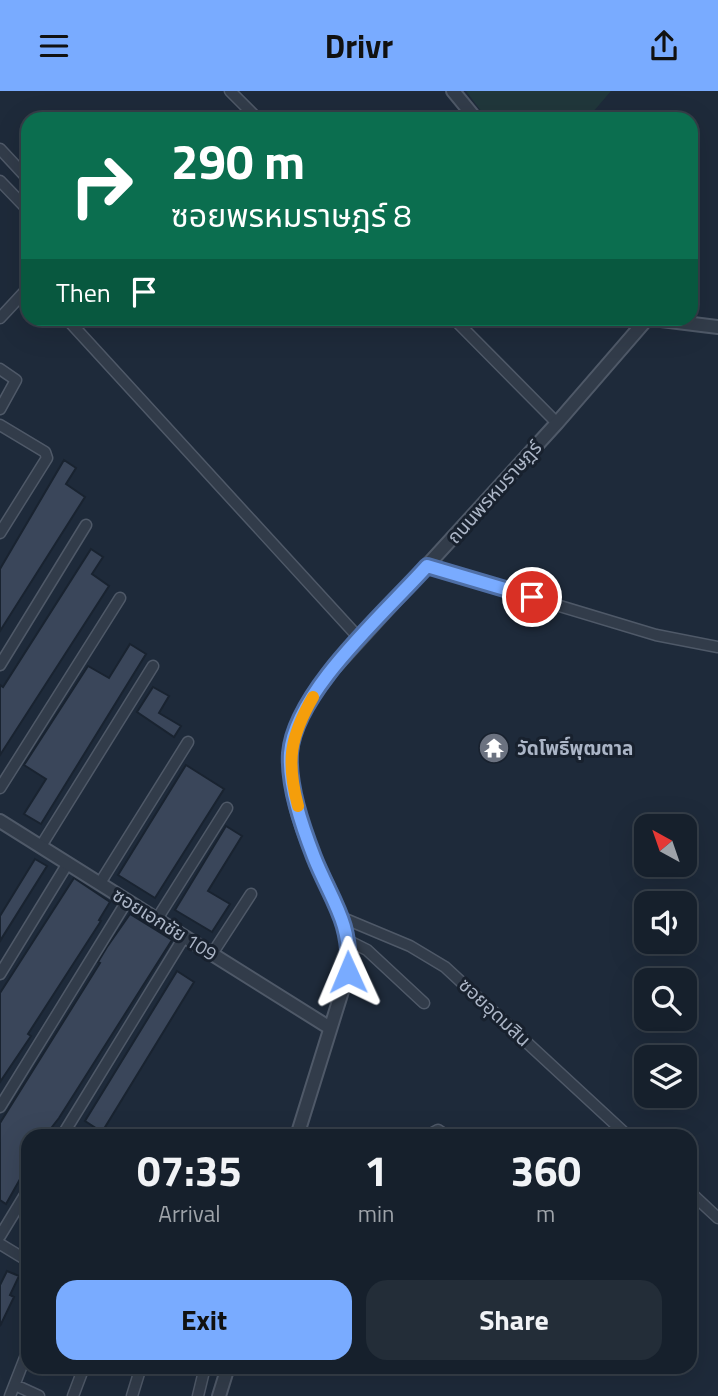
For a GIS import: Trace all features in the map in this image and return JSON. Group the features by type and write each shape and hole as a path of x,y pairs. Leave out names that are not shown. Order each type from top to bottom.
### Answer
{"street":[{"path":"230,91 251,112"},
{"path":"453,91 470,112"},
{"path":"0,149 21,172"},
{"path":"0,181 21,203"},
{"path":"0,318 21,296"},
{"path":"698,325 718,327"},
{"path":"73,326 360,639"},
{"path":"461,326 557,423"},
{"name":"ถนนพรหมราษฎร์","path":"299,1129 348,972 349,941 304,827 291,772 290,752 294,733 316,692 360,639 557,423 641,326"},
{"path":"0,369 16,380 0,409"},
{"path":"0,425 45,452 47,458 0,533"},
{"path":"0,666 86,525"},
{"path":"427,566 656,635 718,647"},
{"path":"0,788 120,598"},
{"path":"41,846 153,666"},
{"path":"100,883 188,742"},
{"path":"157,919 227,808"},
{"name":"ซอยเอกชัย 109","path":"1,822 330,1028"},
{"path":"0,974 68,863"},
{"path":"212,954 251,894"},
{"path":"0,1107 127,901"},
{"name":"ซอยอุดมสิน","path":"342,918 410,946 445,967 620,1129"},
{"path":"66,1129 184,937"},
{"path":"349,941 367,950 425,1003"},
{"path":"697,1198 718,1218"},
{"path":"0,1236 21,1202"},
{"path":"0,1257 2,1245 21,1257"},
{"path":"10,1396 21,1369"},
{"path":"73,1396 81,1374"},
{"path":"132,1396 139,1374"},
{"path":"198,1396 203,1374"},
{"path":"219,1396 224,1374"},
{"path":"15,1385 39,1396"}],"green space":[{"path":"466,91 611,91 593,112 482,112"}],"building":[{"path":"64,460 76,468 66,484 85,497 0,631 0,569"},
{"path":"91,549 103,557 92,574 109,586 0,755 0,685 3,687"},
{"path":"130,644 146,654 41,824 24,814 46,779 24,765 88,666 109,678"},
{"path":"153,687 169,696 159,713 181,726 174,737 137,712"},
{"path":"186,765 224,789 155,898 118,875"},
{"path":"226,826 242,836 208,891 230,904 212,932 175,910"},
{"path":"35,859 47,866 0,941 0,916"},
{"path":"74,878 110,902 99,920 101,921 28,1034 31,1036 0,1082 0,993"},
{"path":"130,914 172,940 50,1129 21,1129 21,1177 6,1204 0,1200 0,1123 100,963 98,962"},
{"path":"177,971 194,982 104,1129 97,1129 85,1121"},
{"path":"7,1271 19,1276 10,1295 14,1297 0,1326 0,1285"}],"slow traffic":[{"path":"298,806 290,752 294,733 313,697"}],"place":[{"name":"วัดโพธิ์พุฒตาล","path":"494,748"}],"route":[{"path":"348,972 349,941 342,918 314,857 296,799 291,772 290,752 294,733 302,716 332,670 427,566 532,597"}]}
